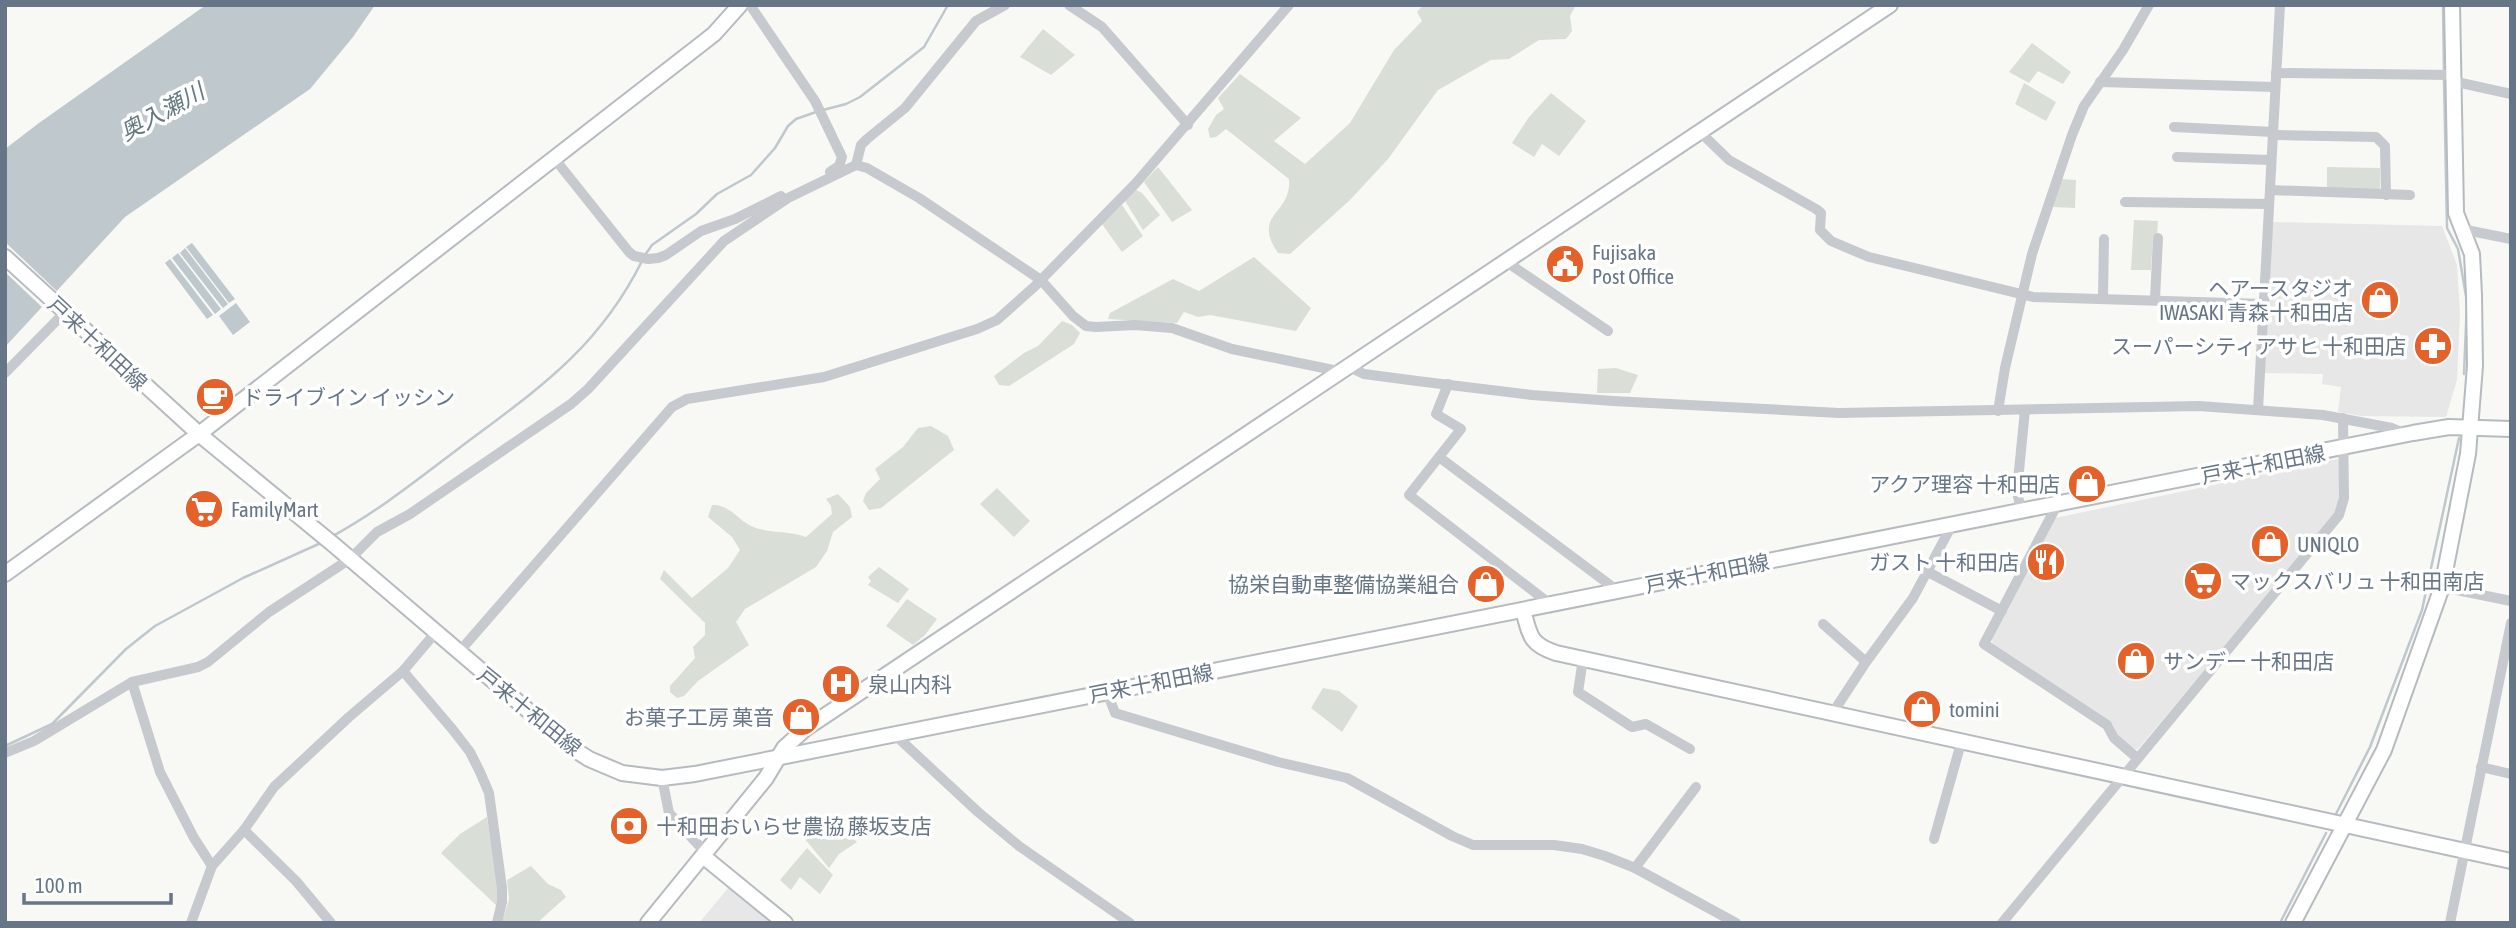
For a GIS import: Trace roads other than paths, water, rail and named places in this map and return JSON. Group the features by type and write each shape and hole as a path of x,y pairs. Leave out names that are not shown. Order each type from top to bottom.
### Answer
{"street":[{"path":"5,574 199,434 714,34 740,5"},
{"path":"750,5 821,113 842,161 820,182"},
{"path":"856,165 859,152 867,139 905,108 976,21 1005,5"},
{"path":"1069,5 1102,27 1188,125"},
{"path":"459,652 672,407 687,399 824,377 977,329 1007,313 1136,183 1289,5"},
{"path":"648,923 766,778 777,758 805,729 1890,5"},
{"path":"1998,411 2005,368 2032,254 2072,135 2084,106 2123,50 2149,5"},
{"path":"2258,410 2280,5"},
{"path":"2293,923 2384,750 2442,587 2456,524 2471,427 2475,366 2472,254 2456,213 2448,76 2452,5"},
{"path":"2276,73 2448,76 2511,94"},
{"path":"2100,82 2275,87"},
{"path":"2174,127 2376,137 2385,146 2386,195"},
{"path":"1700,132 1730,160 1821,213 1820,230 1831,241 1870,257 2033,297 2103,297 2264,304"},
{"path":"2177,157 2271,160"},
{"path":"554,158 620,242 634,256 645,258 666,255 701,231 735,219 784,195 792,195"},
{"path":"5,753 34,741 132,682 198,667 208,662 269,612 350,559 377,532 410,514 571,404 588,389 724,241 792,195 856,165 867,168 919,198 1041,280 1073,316 1086,326 1135,325 1172,328 1232,349 1364,374 1532,395 1839,413 2199,406 2343,418 2392,428 2407,435"},
{"path":"2270,190 2410,195"},
{"path":"2125,202 2269,204"},
{"path":"2461,229 2511,239"},
{"path":"2155,299 2158,238"},
{"path":"2103,297 2104,239"},
{"name":"戸来十和田線","path":"5,257 199,434 334,545 544,726 589,759 639,777 662,778 695,774 2407,435 2449,428 2511,429"},
{"path":"1505,261 1608,331"},
{"path":"5,373 62,311"},
{"path":"1448,384 1436,414 1461,429 1409,495 1550,604"},
{"path":"2021,511 2017,491 2025,410"},
{"path":"2002,923 2339,515 2344,498 2343,418"},
{"path":"1439,457 1610,584 1611,592"},
{"path":"2057,505 1984,644 2107,725 2114,738 2137,758"},
{"path":"1832,713 1913,598 1952,525"},
{"path":"1928,572 2001,611"},
{"path":"2442,587 2511,601"},
{"path":"1523,610 1531,638 1536,645 1583,660 2511,861"},
{"path":"2450,923 2511,623"},
{"path":"1823,624 1866,662"},
{"path":"191,923 212,866 244,830 283,778 403,671 436,632"},
{"path":"1583,660 1578,692 1632,727 1647,724 1690,750"},
{"path":"403,671 470,752 489,793 502,888 497,923"},
{"path":"132,682 160,772 194,838 212,866"},
{"path":"1107,692 1115,713 1278,762 1347,778 1473,845 1554,845 1582,849 1635,868 1736,923"},
{"path":"894,734 1019,846 1130,923"},
{"path":"1934,839 1961,743"},
{"path":"2481,767 2511,774"},
{"path":"662,778 669,813 705,855 785,923"},
{"path":"1635,868 1696,787"},
{"path":"244,830 296,881 331,923"}],"water":[{"name":"奥入瀬川","path":"206,5 375,5 353,37 310,89 125,217 5,347 5,149"},
{"path":"192,243 235,299 229,303 186,247"},
{"path":"185,248 228,304 223,308 180,253"},
{"path":"178,253 221,309 215,314 172,258"},
{"path":"170,259 213,315 207,319 165,263"},
{"path":"236,303 250,322 233,335 219,316"}],"waterway":[{"path":"823,110 860,97 924,47 948,5"},
{"path":"2443,5 2444,72"},
{"path":"2444,79 2447,228 2458,249 2467,302 2464,374"},
{"path":"645,255 652,245 696,214 717,194 751,175 796,119 816,112"},
{"path":"331,537 412,484 513,408 562,367 605,320 642,261"},
{"path":"2336,814 2370,747 2422,610 2459,438"},
{"path":"5,746 52,724 126,649 155,626 243,578 323,542"},
{"path":"2280,923 2326,833"}],"place":[{"name":"Fujisaka Post Office","path":"1565,264"},
{"name":"ヘアースタジオ IWASAKI 青森十和田店","path":"2380,300"},
{"name":"スーパーシティアサヒ 十和田店","path":"2433,346"},
{"name":"ドライブイン イッシン","path":"215,397"},
{"name":"アクア理容 十和田店","path":"2087,484"},
{"name":"FamilyMart","path":"204,509"},
{"name":"UNIQLO","path":"2270,544"},
{"name":"ガスト 十和田店","path":"2046,562"},
{"name":"マックスバリュ 十和田南店","path":"2203,581"},
{"name":"協栄自動車整備協業組合","path":"1486,584"},
{"name":"サンデー 十和田店","path":"2136,661"},
{"name":"泉山内科","path":"841,684"},
{"name":"tomini","path":"1922,709"},
{"name":"お菓子工房 菓音","path":"801,717"},
{"name":"十和田おいらせ農協 藤坂支店","path":"629,826"}]}
